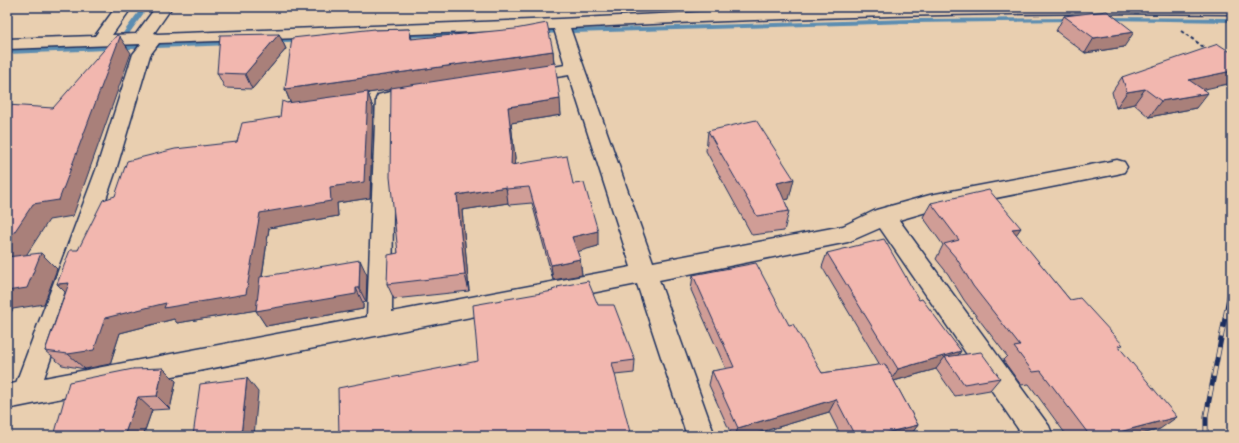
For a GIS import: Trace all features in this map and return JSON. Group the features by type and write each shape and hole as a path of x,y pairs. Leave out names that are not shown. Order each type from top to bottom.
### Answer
{"street":[{"path":"100,40 124,7"},
{"path":"16,396 106,170 142,54 164,7"},
{"path":"7,44 560,24 758,11 1148,7 1232,9"},
{"path":"560,24 701,436"},
{"path":"507,80 576,69"},
{"path":"379,325 378,100 439,90"},
{"path":"16,396 848,234 884,216 930,204 1117,167"},
{"path":"884,216 1039,436"}],"path":[{"path":"1148,7 1213,53"}],"building":[{"path":"1107,11 1134,32 1094,38 1064,16"},
{"path":"547,23 553,51 285,89 292,38 375,29 409,29 411,39 515,29"},
{"path":"279,34 245,74 217,73 220,35"},
{"path":"117,35 120,37 59,200 33,204 7,243 7,105 53,108"},
{"path":"1218,44 1232,53 1232,71 1189,80 1208,93 1161,101 1145,89 1127,92 1122,77"},
{"path":"555,63 560,99 508,107 512,142 511,165 567,156 573,184 584,183 598,231 572,237 580,259 551,265 529,187 506,189 506,187 457,195 465,275 387,284 388,255 398,253 390,177 391,88"},
{"path":"368,92 364,182 330,187 331,201 260,213 246,294 164,308 166,303 105,318 94,350 68,354 45,351 69,283 57,284 70,250 78,250 103,200 115,196 127,161 175,149 237,142 242,123 280,117 282,101 287,103"},
{"path":"756,120 794,179 777,183 789,211 757,216 708,131"},
{"path":"989,190 1021,228 1012,229 1070,300 1080,298 1123,345 1118,346 1177,417 1104,436 1090,436 1041,371 1033,372 1014,347 1020,346 973,286 957,259 944,244 959,240 931,203"},
{"path":"884,239 919,300 922,299 961,351 898,369 827,253"},
{"path":"41,253 27,288 7,291 7,257"},
{"path":"360,260 359,288 356,288 356,294 256,311 260,277"},
{"path":"756,263 789,325 793,324 822,373 885,364 918,425 873,436 855,436 836,399 738,428 712,371 734,367 693,275"},
{"path":"588,281 598,305 614,305 635,360 612,363 631,436 339,436 338,388 478,361 473,305 553,291 552,290 558,288 557,287"},
{"path":"981,352 1000,378 964,384 945,357"},
{"path":"163,368 157,396 138,397 124,436 54,436 69,382 133,369"},
{"path":"247,378 241,436 193,436 200,384"}],"waterway":[{"path":"118,44 145,7"},
{"path":"1106,19 1232,20"},
{"path":"538,32 911,21 1073,20"},
{"path":"400,36 473,34"},
{"path":"270,41 303,40"},
{"path":"7,52 231,43"}],"railway":[{"path":"1206,436 1206,416 1232,282"}]}
